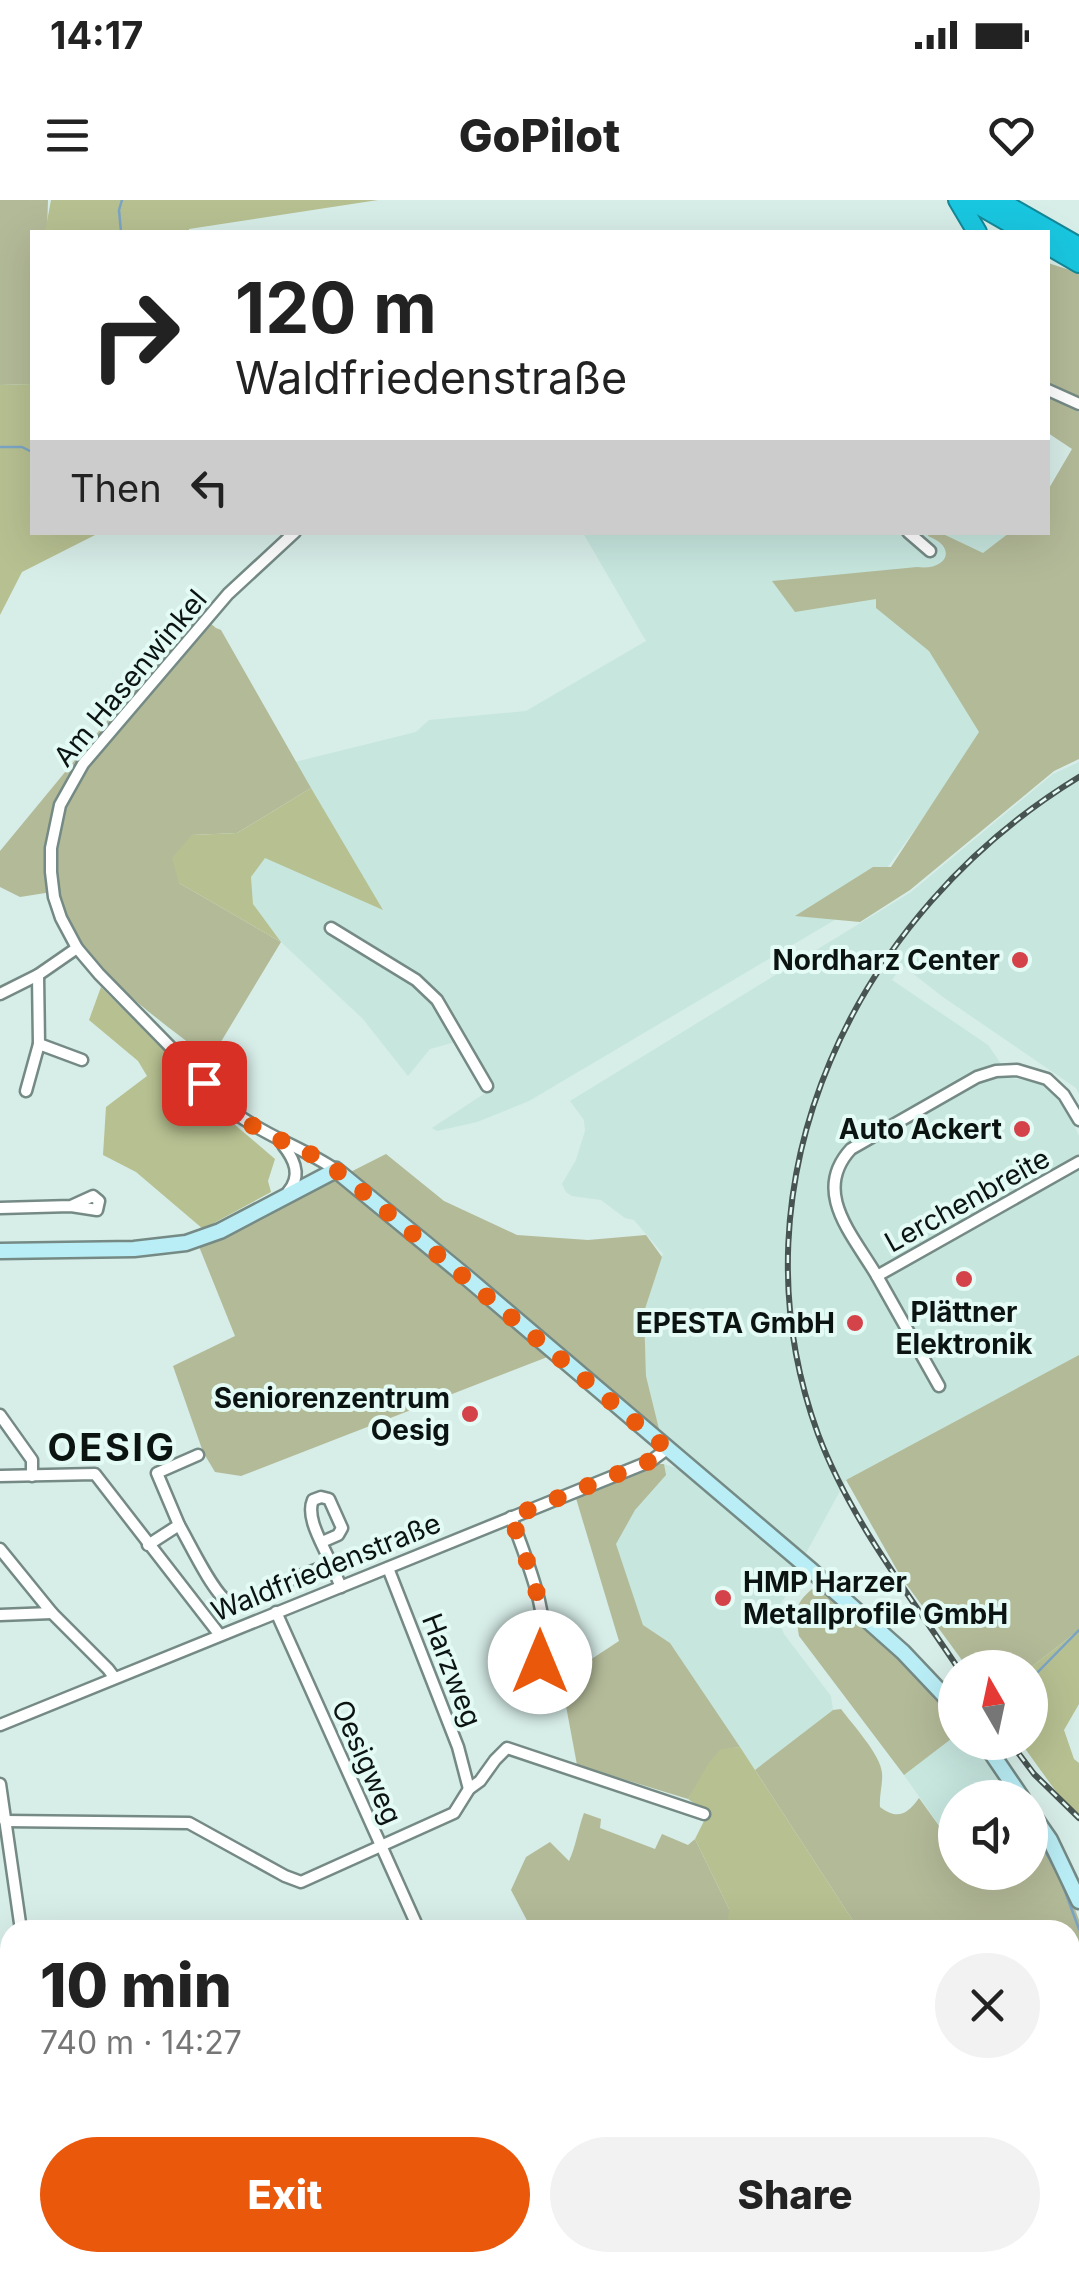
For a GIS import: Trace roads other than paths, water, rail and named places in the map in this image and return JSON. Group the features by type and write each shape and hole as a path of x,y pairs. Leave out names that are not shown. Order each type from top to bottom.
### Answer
{"highway":[{"path":"958,200 976,230"},
{"path":"970,200 1022,230"},
{"path":"997,200 1049,230"},
{"path":"1050,230 1079,247"},
{"path":"1050,246 1079,264 1073,268 1050,261"}],"street":[{"path":"1050,391 1079,404"},
{"name":"Am Hasenwinkel","path":"291,535 210,615 84,764 70,784 54,827 50,872 57,906 77,948 99,974 246,1122 336,1170"},
{"path":"911,535 930,551"},
{"path":"331,928 416,980 437,1000 487,1086"},
{"path":"0,994 38,975 77,948"},
{"path":"26,1092 40,1044 38,975"},
{"path":"40,1044 82,1060"},
{"name":"Lerchenbreite","path":"938,1386 835,1199 833,1182 839,1163 851,1148 977,1076 996,1071 1017,1070 1047,1079 1079,1120"},
{"path":"279,1140 295,1164 295,1180 285,1195"},
{"name":"Lerchenbreite","path":"877,1276 1079,1162"},
{"path":"0,1251 173,1246 220,1231 336,1170 880,1632 938,1690"},
{"path":"0,1208 72,1206"},
{"path":"0,1415 32,1460 32,1476"},
{"name":"Waldfriedenstraße","path":"0,1725 650,1461 667,1449"},
{"path":"198,1456 158,1472 178,1524 226,1601 243,1603 331,1564"},
{"path":"0,1476 95,1474 219,1634"},
{"path":"504,1678 540,1662 544,1638 541,1611 511,1517"},
{"path":"148,1545 178,1524"},
{"path":"322,1542 340,1587"},
{"path":"0,1549 52,1613 114,1678"},
{"name":"Harzweg","path":"388,1568 458,1747 469,1789"},
{"name":"Oesigweg","path":"276,1612 414,1920"},
{"path":"0,1615 52,1613"},
{"name":"Harzweg","path":"5,1821 189,1823 301,1882 454,1813 469,1789 480,1782 507,1748 704,1814"},
{"path":"0,1784 19,1920"},
{"path":"1048,1837 1079,1901"}],"waterway":[{"path":"121,230 122,200"},
{"path":"0,447 30,451"},
{"path":"1048,1662 1079,1630"},
{"path":"1048,1856 1076,1920"}],"railway":[{"path":"946,1650 863,1526 818,1434 793,1338 788,1243 801,1150 830,1061 874,977 931,901 1000,834 1079,777"},
{"path":"1024,1760 1079,1818"}],"place":[{"name":"Nordharz Center","path":"1020,960"},
{"name":"Auto Ackert","path":"1022,1129"},
{"name":"Plättner Elektronik","path":"964,1279"},
{"name":"EPESTA GmbH","path":"855,1323"},
{"name":"Seniorenzentrum Oesig","path":"470,1414"},
{"name":"HMP Harzer Metallprofile GmbH","path":"723,1598"}],"district":[{"name":"OESIG","path":"112,1447"}]}
